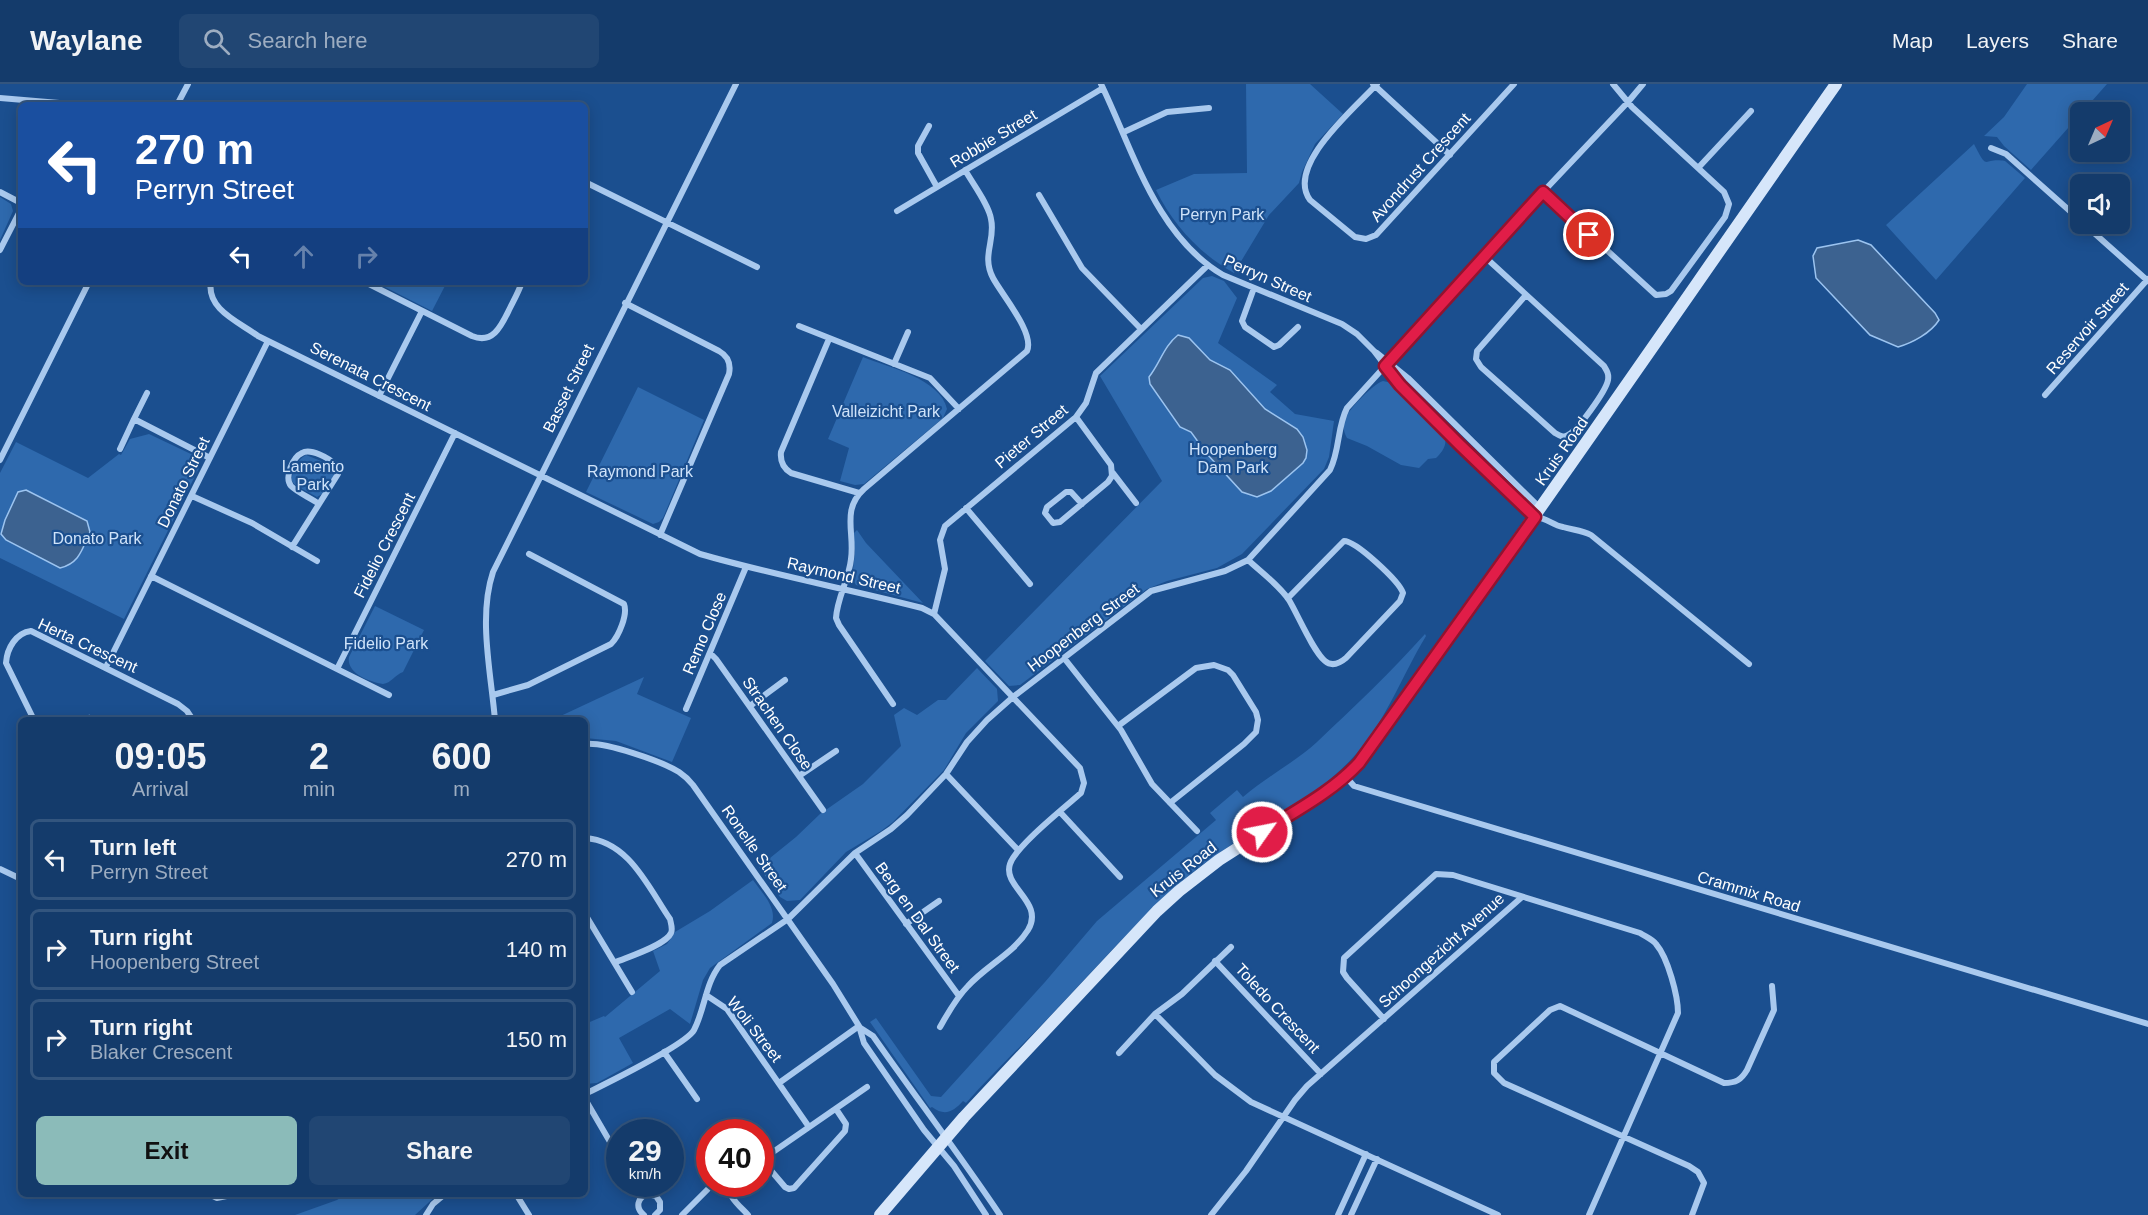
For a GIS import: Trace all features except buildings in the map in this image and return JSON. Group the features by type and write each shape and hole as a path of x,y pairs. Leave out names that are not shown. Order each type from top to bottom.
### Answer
{"street":[{"path":"179,102 188,84"},
{"name":"Basset Street","path":"495,717 485,615 489,582 665,222 736,84"},
{"name":"Avondrust Crescent","path":"1375,85 1316,152 1304,181 1306,194 1310,200 1355,237 1362,239 1372,238 1514,84"},
{"path":"1543,192 1651,292 1662,295 1675,287 1728,211 1728,198 1724,192 1699,166 1628,102 1613,84"},
{"name":"Hoopenberg Street","path":"588,1092 664,1052 693,1032 713,976 720,965 788,919 855,853 891,829 946,774 967,742 987,720 1013,698 1151,591 1225,571 1248,560 1330,470 1335,459 1342,419 1347,408 1642,84"},
{"name":"Kruis Road","path":"880,1215 942,1142 1136,932 1171,898 1219,860 1346,777 1359,763 1541,514 1836,84"},
{"path":"1375,85 1450,155"},
{"name":"Perryn Street","path":"1102,86 1165,220 1207,266 1223,275 1349,328 1541,514"},
{"name":"Robbie Street","path":"897,211 1102,86"},
{"path":"0,99 32,102"},
{"path":"1124,132 1167,112 1209,108"},
{"path":"1699,166 1751,111"},
{"path":"929,126 917,149 937,187"},
{"path":"1991,148 2006,154 2070,211"},
{"path":"893,704 837,621 836,614 852,557 849,515 859,493 1027,351 1029,342 1026,332 990,271 987,259 992,230 991,216 965,171"},
{"path":"588,184 757,267"},
{"path":"0,192 18,201"},
{"path":"1039,195 1083,268 1141,329"},
{"path":"0,250 18,215"},
{"path":"2095,234 2148,280"},
{"path":"1485,257 1526,295 1607,372 1607,384 1578,427 1567,436 1562,437 1555,434 1481,367 1476,358 1477,351 1526,295"},
{"name":"Pieter Street","path":"934,614 945,569 940,540 945,526 1076,417 1086,403 1096,373 1207,266"},
{"name":"Reservoir Street","path":"2045,395 2148,280"},
{"path":"0,459 87,285"},
{"name":"Serenata Crescent","path":"211,285 212,298 217,306 258,336 540,476"},
{"path":"371,285 477,338 486,338 499,330 521,285"},
{"path":"1254,288 1242,321 1245,327 1274,346 1279,345 1298,327"},
{"path":"625,303 719,351 727,358 730,366 729,374 660,535"},
{"path":"380,396 422,311"},
{"path":"799,326 930,378 959,409"},
{"path":"894,364 908,332"},
{"path":"828,339 781,452 781,461 791,473 859,493"},
{"name":"Donato Street","path":"106,667 268,341"},
{"name":"Perryn Street","path":"1387,364 1400,385 1460,445 1541,514"},
{"path":"120,449 147,393"},
{"path":"1076,417 1136,503"},
{"path":"134,419 210,458"},
{"name":"Fidelio Crescent","path":"337,669 455,434"},
{"path":"292,547 337,478 338,471 333,463 311,451 304,452 297,457 289,473 289,481 294,488 319,504"},
{"path":"1082,504 1071,492 1066,492 1047,507 1045,513 1053,523 1058,523 1082,504 1108,482 1113,473"},
{"name":"Raymond Street","path":"540,476 700,554 746,567 843,587 922,608 934,614 1080,768 1084,783 1081,793 1060,812"},
{"path":"192,496 252,523 316,561"},
{"path":"966,508 1030,584"},
{"path":"1541,514 1561,527 1591,535 1749,664"},
{"path":"1248,560 1288,598 1323,659 1332,664 1346,658 1396,605 1403,593 1398,584 1355,544 1344,541 1288,598"},
{"path":"493,695 528,685 611,644 617,637 626,610 624,604 529,554"},
{"name":"Remo Close","path":"686,709 746,567"},
{"path":"151,576 389,695"},
{"name":"Herta Crescent","path":"33,717 6,663 11,647 21,633 31,631 178,704 188,711 191,717"},
{"name":"Strachen Close","path":"710,653 716,658 823,810"},
{"path":"1064,658 1128,740 1144,773 1197,831"},
{"path":"1118,726 1189,671 1214,665 1228,670 1233,675 1256,712 1258,720 1256,732 1170,803"},
{"path":"750,706 785,680"},
{"name":"Ronelle Street","path":"588,744 616,748 673,769 693,785 833,984 859,1026 864,1043 942,1142 960,1156 1000,1215"},
{"path":"800,776 836,751"},
{"path":"946,774 1018,850 1060,812 1120,877"},
{"name":"Crammix Road","path":"1346,777 1354,786 2148,1024"},
{"path":"588,839 614,846 626,855 670,919 672,927 672,932 666,940 616,962"},
{"name":"Berg en Dal Street","path":"940,1027 959,996 975,979 1011,951 1031,924 1031,910 1010,875 1010,863 1018,850"},
{"name":"Berg en Dal Street","path":"855,853 959,996"},
{"path":"0,869 18,878"},
{"path":"1384,1019 1343,972 1344,958 1428,880 1436,874 1453,875 1522,897"},
{"name":"Schoongezicht Avenue","path":"1211,1215 1246,1171 1300,1093 1522,897 1640,933 1657,945 1664,955 1678,1004 1676,1020 1589,1215"},
{"path":"906,924 939,901"},
{"path":"588,919 632,992"},
{"name":"Toledo Crescent","path":"1119,1053 1155,1014 1182,993 1231,947"},
{"name":"Toledo Crescent","path":"1215,961 1321,1074"},
{"path":"1692,1215 1704,1183 1698,1172 1504,1083 1494,1073 1494,1062 1550,1010 1560,1006 1724,1083 1739,1080 1747,1070 1774,1010 1772,986"},
{"name":"Woli Street","path":"706,995 727,1009 809,1127"},
{"path":"1155,1014 1215,1075 1240,1095 1377,1159 1482,1212 1498,1215"},
{"name":"Ronelle Street","path":"859,1026 873,1036 986,1215"},
{"name":"Woli Street","path":"779,1083 859,1026"},
{"path":"664,1052 697,1099"},
{"path":"774,1152 867,1087"},
{"path":"588,1104 606,1135"},
{"path":"774,1174 787,1188 794,1188 845,1131 846,1124 836,1109"},
{"path":"1338,1215 1366,1154"},
{"path":"1351,1215 1377,1159"},
{"path":"426,1214 442,1197"},
{"path":"518,1197 529,1215"},
{"path":"641,1197 638,1208 644,1215"},
{"path":"657,1197 660,1202 660,1213"},
{"path":"682,1215 700,1197"},
{"path":"733,1197 748,1215"}],"green space":[{"name":"Perryn Park","path":"1246,84 1310,84 1343,114 1315,144 1299,183 1269,215 1234,273 1210,257 1189,238 1179,227 1156,190 1194,174 1247,173"},
{"path":"2027,84 2107,84 2091,102 2070,102 2070,126 2031,170 1997,137 1984,136 2004,117"},
{"path":"1974,144 1984,161 2005,161 2025,178 1936,280 1886,225"},
{"path":"0,197 11,204 13,211 0,240"},
{"name":"Hoopenberg Dam Park","path":"1212,276 1224,281 1237,298 1218,343 1277,385 1270,392 1295,414 1334,421 1329,457 1324,469 1242,554 1217,568 1167,581 1147,589 1020,685 1009,686 985,661 1162,481 1100,376 1203,278"},
{"path":"381,285 445,285 432,311"},
{"name":"Valleizicht Park","path":"863,357 924,382 943,399 947,409 943,418 864,484 855,485 840,481 849,448 828,439"},
{"path":"1383,381 1392,383 1422,409 1437,424 1445,437 1445,446 1436,458 1428,459 1419,468 1401,465 1347,438 1344,431 1345,419 1356,403"},
{"name":"Raymond Park","path":"638,387 704,420 663,518 653,524 586,492"},
{"name":"Donato Park","path":"149,434 193,455 199,461 199,468 124,619 0,558 0,473 16,442 88,478 119,454 121,455 130,439"},
{"name":"Lamento Park","path":"306,455 331,465 334,470 334,476 322,494 317,497 292,481 296,466"},
{"path":"857,530 866,543 923,603 856,585 852,578 855,552 853,534"},
{"name":"Fidelio Park","path":"375,606 424,630 403,672 383,684 360,676 349,663 349,657"},
{"path":"1425,634 1426,636 1377,726 1357,753 1339,771 1320,788 1212,858 1175,888 966,1103 963,1101 949,1112 930,1108 870,1022 876,1018 931,1096 941,1097 1097,921 1216,820 1210,813 1237,790 1243,797 1317,742 1386,676"},
{"path":"977,668 997,689 998,701 966,733 944,770 893,822 846,852 800,900 787,901 780,897 759,867 820,814 863,784 901,746 894,715 904,708 917,715 938,700 946,700"},
{"path":"644,677 637,694 691,718 672,762 616,741 588,738 588,717 558,717"},
{"path":"753,880 771,906 773,917 772,923 710,968 703,980 690,1024 670,1009 619,1038 633,1063 597,1083 588,1084 588,1023 605,1017 660,971 653,951 667,944 675,932 710,911"},
{"path":"342,1197 435,1197 415,1215 295,1215"}],"shaded area":[{"path":"1858,240 1871,245 1935,313 1939,320 1936,325 1915,340 1898,347 1870,335 1816,278 1813,256 1817,248"},
{"path":"1178,335 1189,338 1210,360 1230,370 1265,409 1297,429 1303,437 1307,450 1306,458 1271,491 1257,497 1242,492 1207,454 1191,432 1180,427 1150,384 1149,377 1169,344"},
{"path":"26,490 87,521 90,532 80,554 67,566 60,568 6,540 1,534 18,492"}],"route":[{"path":"1262,832 1327,791 1346,777 1359,763 1535,517 1400,385 1385,366 1543,192 1589,235"}]}
